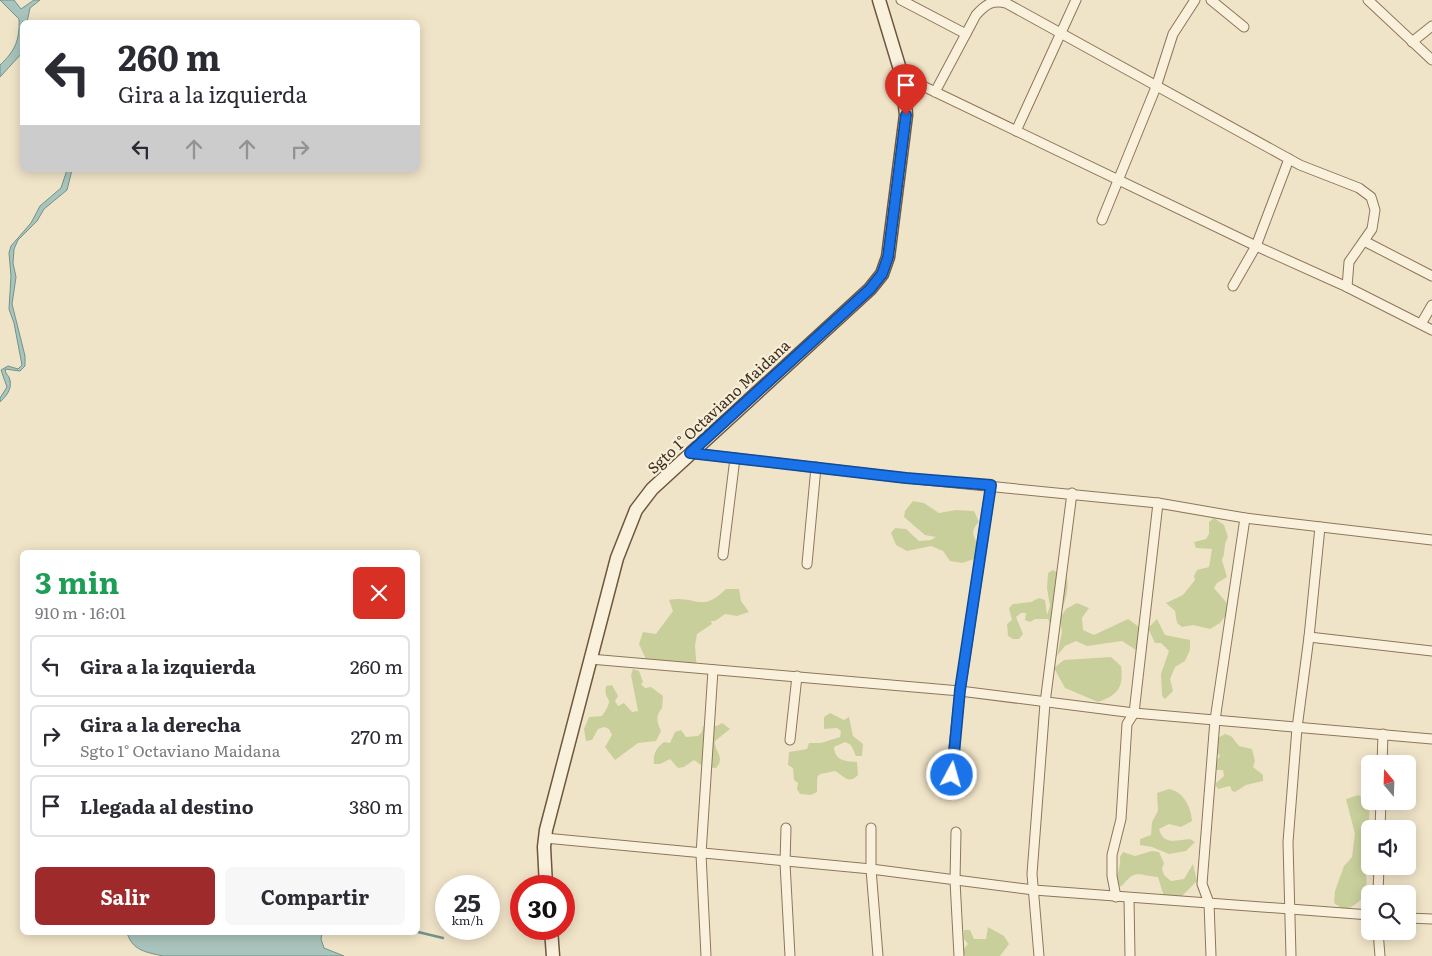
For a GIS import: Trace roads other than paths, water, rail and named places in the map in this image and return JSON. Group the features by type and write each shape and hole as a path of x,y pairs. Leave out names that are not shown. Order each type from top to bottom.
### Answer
{"main road":[{"name":"Sgto 1° Octaviano Maidana","path":"546,875 545,838 590,659 618,558 636,510 652,489 870,289 882,274 888,257 906,115 902,76 879,0"},
{"path":"552,940 554,956"}],"street":[{"path":"901,0 966,34"},
{"path":"936,92 986,0"},
{"path":"1016,131 1076,0"},
{"path":"1102,220 1156,87 1172,34 1195,0"},
{"path":"1212,0 1244,27"},
{"path":"1368,0 1432,60"},
{"path":"980,10 995,1 1006,4 1289,159 1359,188 1371,197 1375,210 1372,229 1349,262 1347,287"},
{"path":"1412,42 1432,26"},
{"path":"902,76 1118,178 1256,246 1347,287 1432,330"},
{"path":"1233,286 1256,246 1289,159"},
{"path":"1364,241 1432,276"},
{"path":"1421,324 1432,305"},
{"path":"690,453 1158,503 1245,518 1432,540"},
{"path":"723,555 734,458"},
{"path":"807,564 816,467"},
{"path":"952,775 960,690 991,485"},
{"path":"1038,956 1032,874 1045,703 1072,493"},
{"path":"1116,897 1112,876 1112,855 1121,819 1127,724 1134,712 1158,503"},
{"path":"1211,956 1209,903 1202,884 1215,720 1245,518"},
{"path":"1291,956 1288,910 1288,842 1297,728 1309,637 1320,526"},
{"path":"1309,637 1432,651"},
{"path":"590,659 960,690 1045,703 1297,728 1432,739"},
{"path":"706,956 701,854 713,670"},
{"path":"790,740 797,676"},
{"path":"1382,755 1383,734"},
{"path":"786,828 785,863 790,956"},
{"path":"871,828 870,869 878,956"},
{"path":"956,832 959,956"},
{"path":"545,838 785,863 870,869 1034,890 1361,914"},
{"path":"1129,898 1130,956"},
{"path":"1416,918 1432,919"},
{"path":"1379,940 1380,956"}],"water":[{"path":"0,0 14,0 21,9 34,0 40,0 30,8 27,20 20,20 20,55 0,77 0,65 16,45 19,19"},
{"path":"66,172 72,172 67,190 44,209 37,221 18,240 14,249 13,263 16,277 12,304 25,356 25,366 20,371 5,369 10,380 10,387 0,402 0,398 7,387 1,370 8,366 18,369 22,365 14,323 9,309 11,276 9,253 11,246 31,223 40,206 61,188"},
{"path":"128,935 322,935 324,948 344,956 163,956 141,950"}],"waterway":[{"path":"420,932 435,936"}]}
